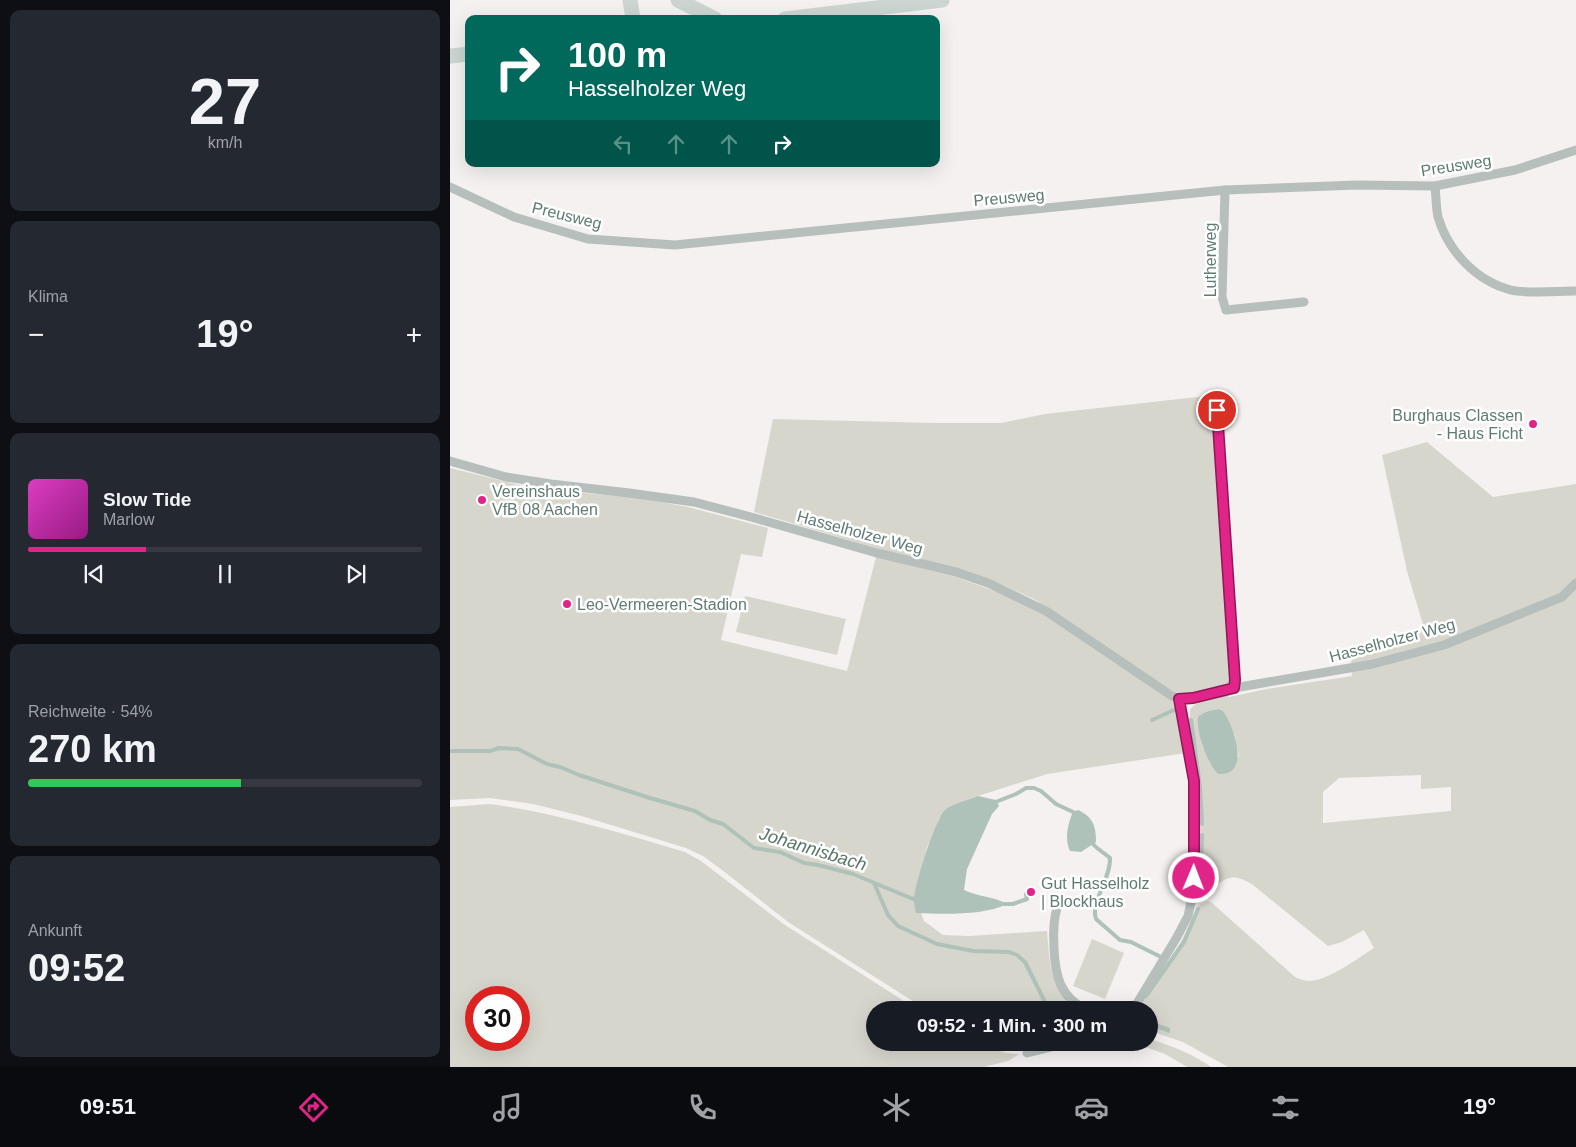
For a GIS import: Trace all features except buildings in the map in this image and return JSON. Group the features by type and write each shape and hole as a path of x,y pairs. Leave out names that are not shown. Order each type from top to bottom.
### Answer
{"main road":[{"path":"630,0 632,15"},
{"path":"678,0 707,15"},
{"path":"817,15 942,0"},
{"path":"450,56 465,54"}],"street":[{"name":"Preusweg","path":"450,188 514,217 588,239 675,245 1225,190 1357,185 1435,186 1515,170 1576,150"},
{"path":"1435,186 1438,216 1450,246 1468,266 1489,281 1512,291 1576,291"},
{"name":"Lutherweg","path":"1225,190 1222,297 1226,310 1304,302"},
{"path":"1217,402 1235,669 1234,688"},
{"name":"Hasselholzer Weg","path":"450,461 506,477 694,502 750,516 877,553 956,572 988,583 1046,611 1179,699 1352,669 1444,646 1562,597 1576,583"},
{"path":"1138,1001 1188,916 1193,893 1194,781 1179,699"},
{"path":"1058,905 1053,930 1055,970 1060,986 1072,1001"},
{"path":"1026,1053 1034,1051"}],"shaded area":[{"path":"1215,395 1233,676 1230,684 1192,693 1177,694 1034,599 1007,587 956,568 879,549 754,512 773,419 1001,423 1045,414"},
{"path":"1427,442 1493,497 1576,484 1576,1067 1228,1067 1183,1042 1158,1034 1158,1001 1144,1001 1182,940 1199,905 1208,901 1211,902 1295,977 1302,980 1318,980 1326,977 1374,948 1364,930 1342,942 1328,946 1253,885 1244,880 1237,878 1226,879 1203,889 1200,896 1197,896 1198,820 1194,755 1188,722 1190,709 1199,701 1226,695 1229,697 1352,676 1351,661 1370,649 1424,628 1407,571 1382,455","holes":["1219,709 1235,735 1239,757 1210,763 1202,745 1198,722","1421,775 1421,789 1451,787 1451,811 1323,823 1323,792 1339,778"]},
{"path":"450,468 535,489 633,497 688,507 768,528 762,557 741,554 721,640 847,671 876,557 956,577 1003,594 1037,609 1165,695 1175,704 1186,753 1047,774 978,796 945,810 938,820 933,837 927,847 916,913 921,913 924,921 943,935 969,936 1047,931 1052,972 1058,988 1070,1001 913,1001 788,922 703,856 686,848 585,817 533,804 490,798 450,800"},
{"path":"745,596 846,619 837,655 736,632"},
{"path":"1219,709 1223,711 1232,727 1237,749 1237,759 1235,767 1228,772 1218,774 1206,755 1199,731 1198,717 1208,711"},
{"path":"978,796 996,800 999,806 992,814 967,869 964,890 997,899 1007,904 986,911 950,914 916,913 914,901 917,883 941,815 952,806"},
{"path":"490,804 589,824 685,852 701,861 785,925 904,1001 866,1001 866,1051 1000,1051 1019,1054 1008,1061 984,1067 450,1067 450,807"},
{"path":"1078,810 1093,823 1096,836 1096,842 1081,852 1070,851 1067,841 1067,831 1071,816 1073,812"},
{"path":"1092,939 1124,953 1105,999 1073,986"},
{"path":"1158,1024 1170,1028 1169,1033 1158,1029"},
{"path":"1158,1042 1197,1058 1211,1067 1187,1067 1157,1051"}],"waterway":[{"path":"1152,720 1174,710"},
{"path":"1191,720 1200,787 1202,824"},
{"name":"Johannisbach","path":"450,751 490,751 499,748 518,749 547,764 695,811 710,820 723,824 754,848 780,852 804,863 853,874 913,899 916,898"},
{"path":"993,803 1026,788 1034,788 1041,791 1056,804 1073,812 1076,816"},
{"path":"1200,889 1202,835"},
{"path":"1091,841 1094,846 1110,858 1107,874 1096,906 1096,919 1120,940 1131,942 1163,958"},
{"path":"874,883 888,915 898,926 937,944 973,951 1009,952 1017,955 1025,962 1044,1001"},
{"name":"Johannisbach","path":"1004,904 1013,904 1027,899 1026,894"},
{"path":"1146,996 1184,942 1198,909"}],"place":[{"name":"Burghaus Classen - Haus Ficht","path":"1533,424"},
{"name":"Vereinshaus VfB 08 Aachen","path":"482,500"},
{"name":"Leo-Vermeeren-Stadion","path":"567,604"},
{"name":"Gut Hasselholz | Blockhaus","path":"1031,892"}],"route":[{"path":"1194,878 1194,781 1179,699 1193,698 1234,688 1235,680 1227,536 1217,410"}]}
